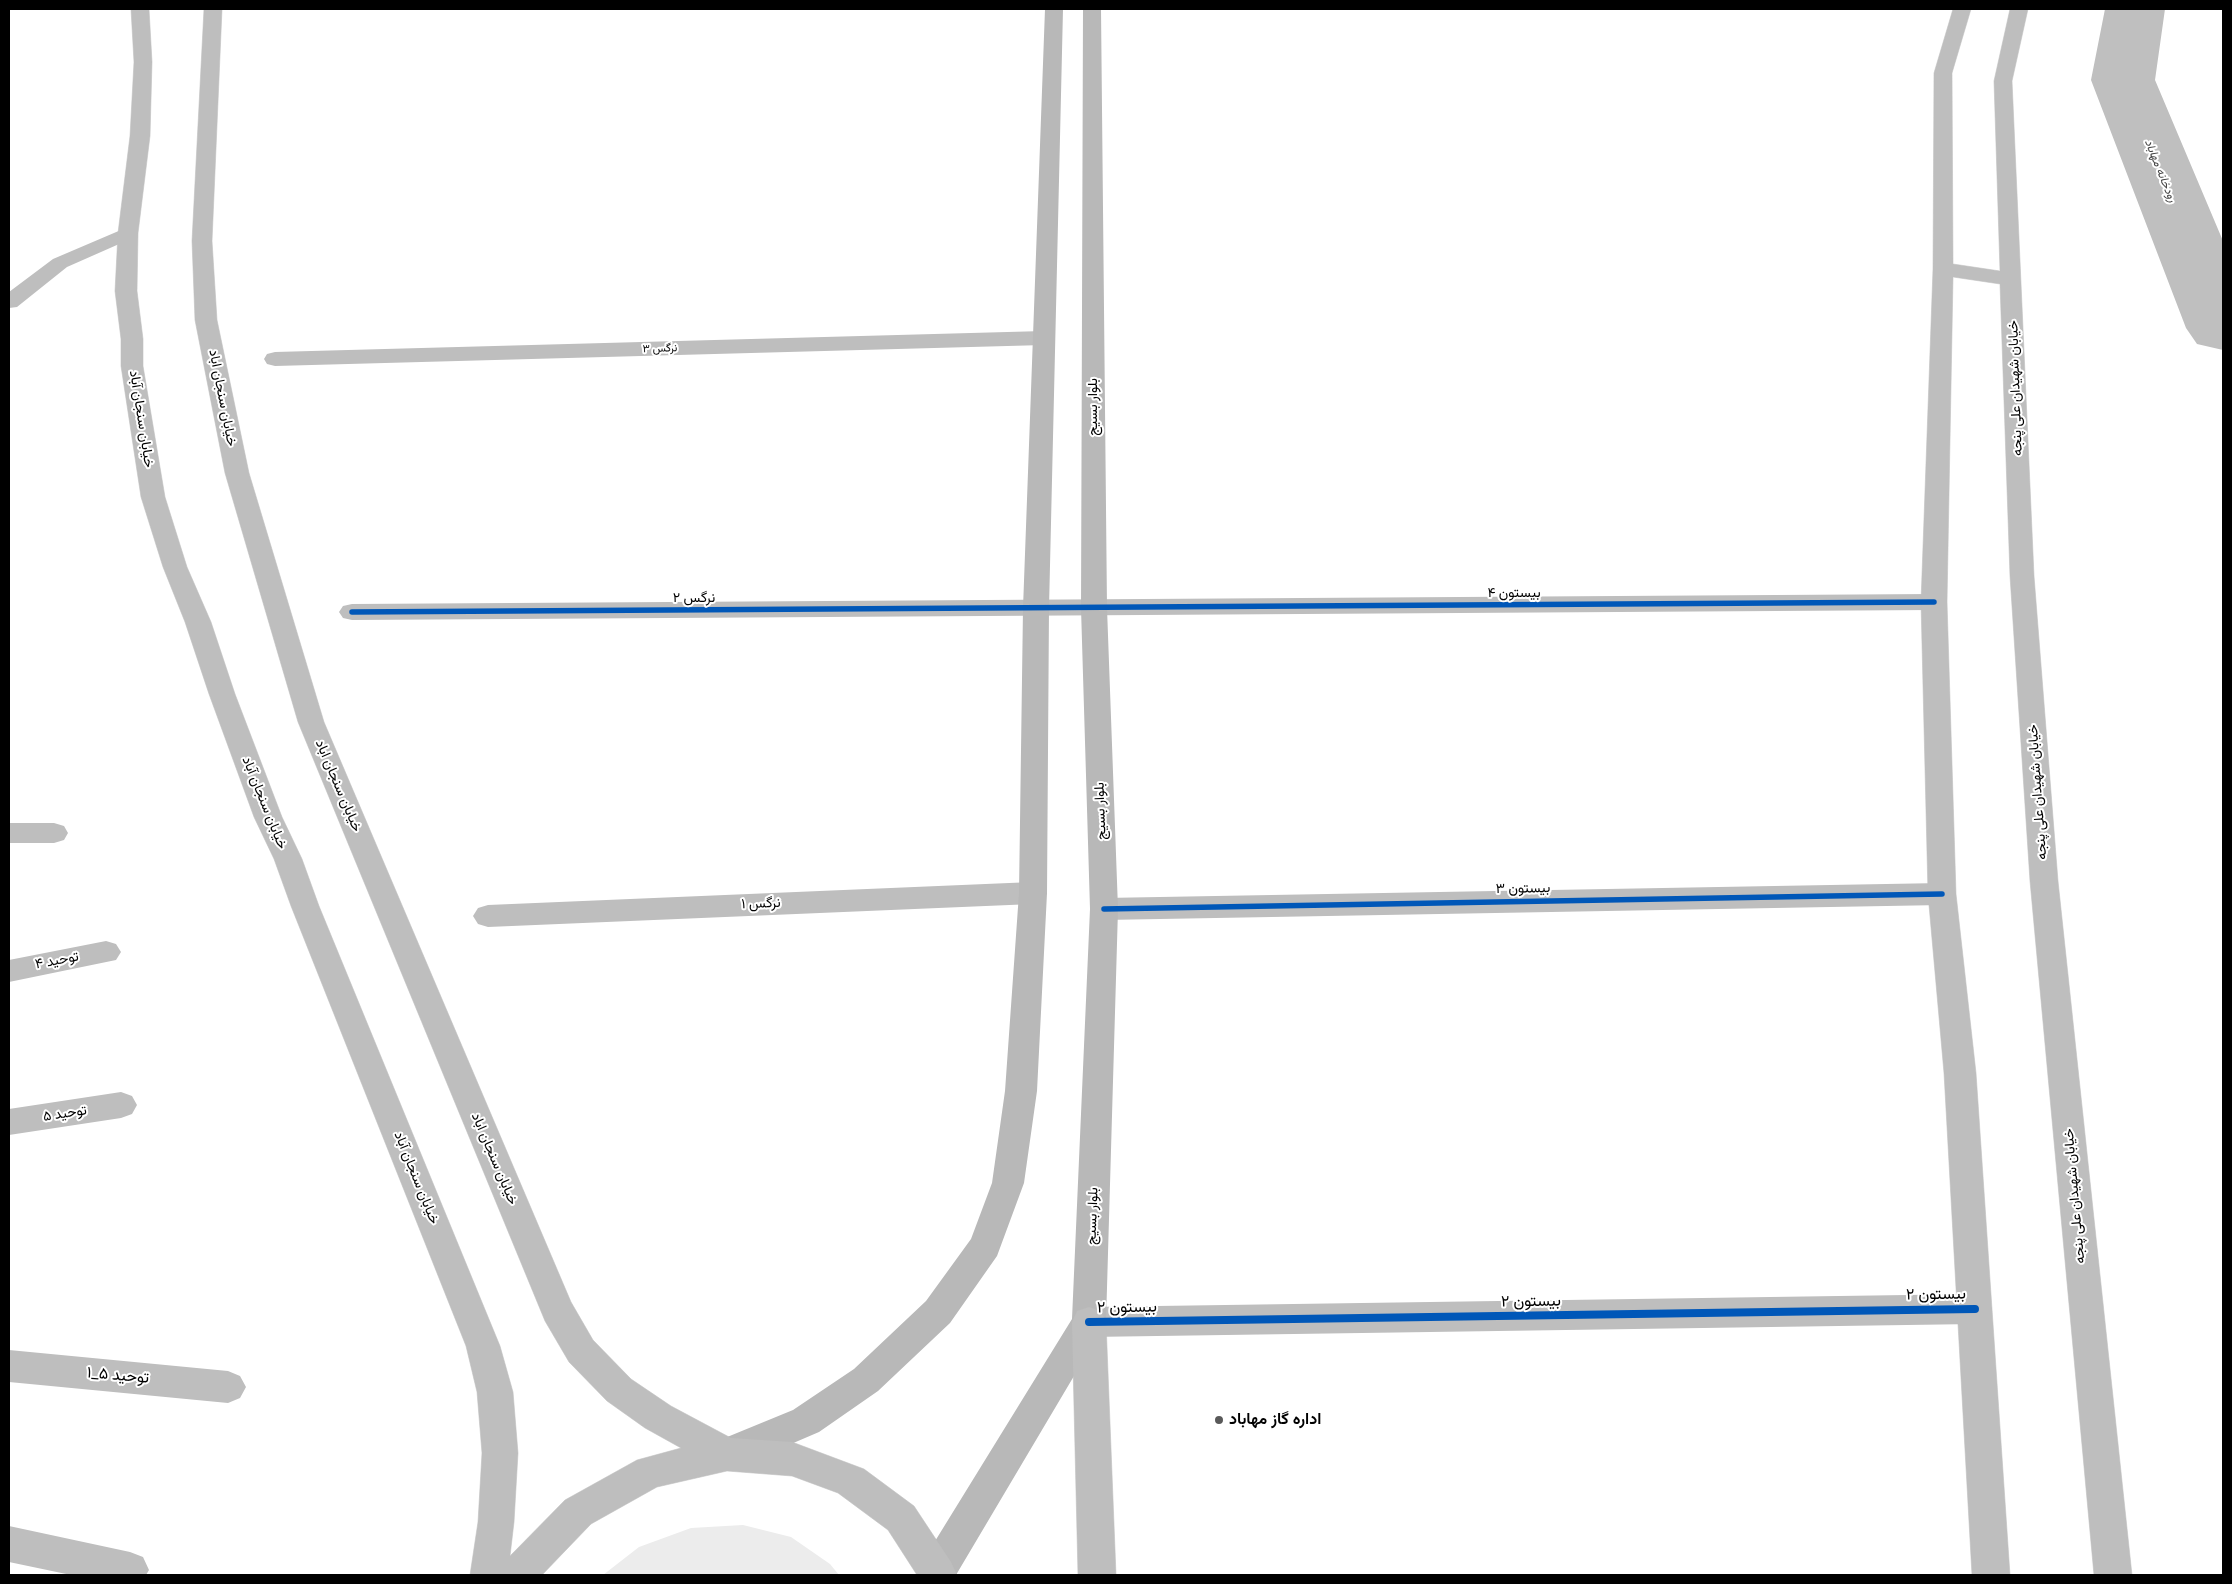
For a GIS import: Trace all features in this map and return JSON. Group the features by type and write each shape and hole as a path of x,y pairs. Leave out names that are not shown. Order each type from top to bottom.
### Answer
{"main road":[{"name":"خیابان سنجان آباد","path":"140,9 143,62 140,136 128,233 126,291 132,339 132,366 153,497 175,567 198,622 222,694 268,817 288,859 483,1346 495,1392 500,1453 496,1522 489,1575"},
{"name":"خیابان سنجان اباد","path":"213,9 202,241 206,320 236,473 311,722 557,1310 581,1351 619,1390 658,1417 728,1454"},
{"path":"517,1575 578,1512 650,1472 728,1454 806,1422 866,1380 938,1312 985,1246 1008,1183 1021,1091 1033,893 1036,608 1054,9"},
{"name":"بلوار بسیج","path":"938,1574 1088,1322 1104,909 1094,608 1092,9"},
{"path":"1962,9 1944,72 1942,269 1934,602 1942,894 1960,1073 1991,1575"},
{"name":"خیابان شهیدان علی پنجه","path":"2019,9 2003,80 2022,576 2044,881 2113,1575"},
{"path":"9,302 60,263 128,233"},
{"path":"1942,269 2012,280"},
{"name":"نرگس ۳","path":"275,359 1044,338"},
{"name":"بیستون ۴","path":"1036,608 1934,602"},
{"name":"نرگس ۲","path":"352,612 1036,608"},
{"path":"9,833 54,833"},
{"name":"نرگس ۱","path":"488,916 1033,893"},
{"name":"بیستون ۳","path":"1104,909 1942,894"},
{"name":"توحید ۴","path":"9,971 106,952"},
{"name":"توحید ۵","path":"9,1122 121,1105"},
{"name":"بیستون ۲","path":"1088,1322 1975,1308"},
{"path":"1088,1322 1097,1575"},
{"name":"توحید ۵_۱","path":"9,1366 228,1386"},
{"path":"728,1454 792,1459 851,1480 902,1518 938,1574"},
{"path":"9,1544 130,1570"}],"shaded area":[{"path":"743,1525 791,1537 830,1564 839,1575 603,1575 639,1547 691,1528"}],"waterway":[{"name":"رودخانه مهاباد","path":"2135,9 2123,80 2223,328"}],"cycle path":[{"path":"352,612 1934,602"},
{"path":"1104,909 1942,894"},
{"path":"1089,1322 1975,1309"}],"place":[{"name":"اداره گاز مهاباد","path":"1219,1420"}]}
